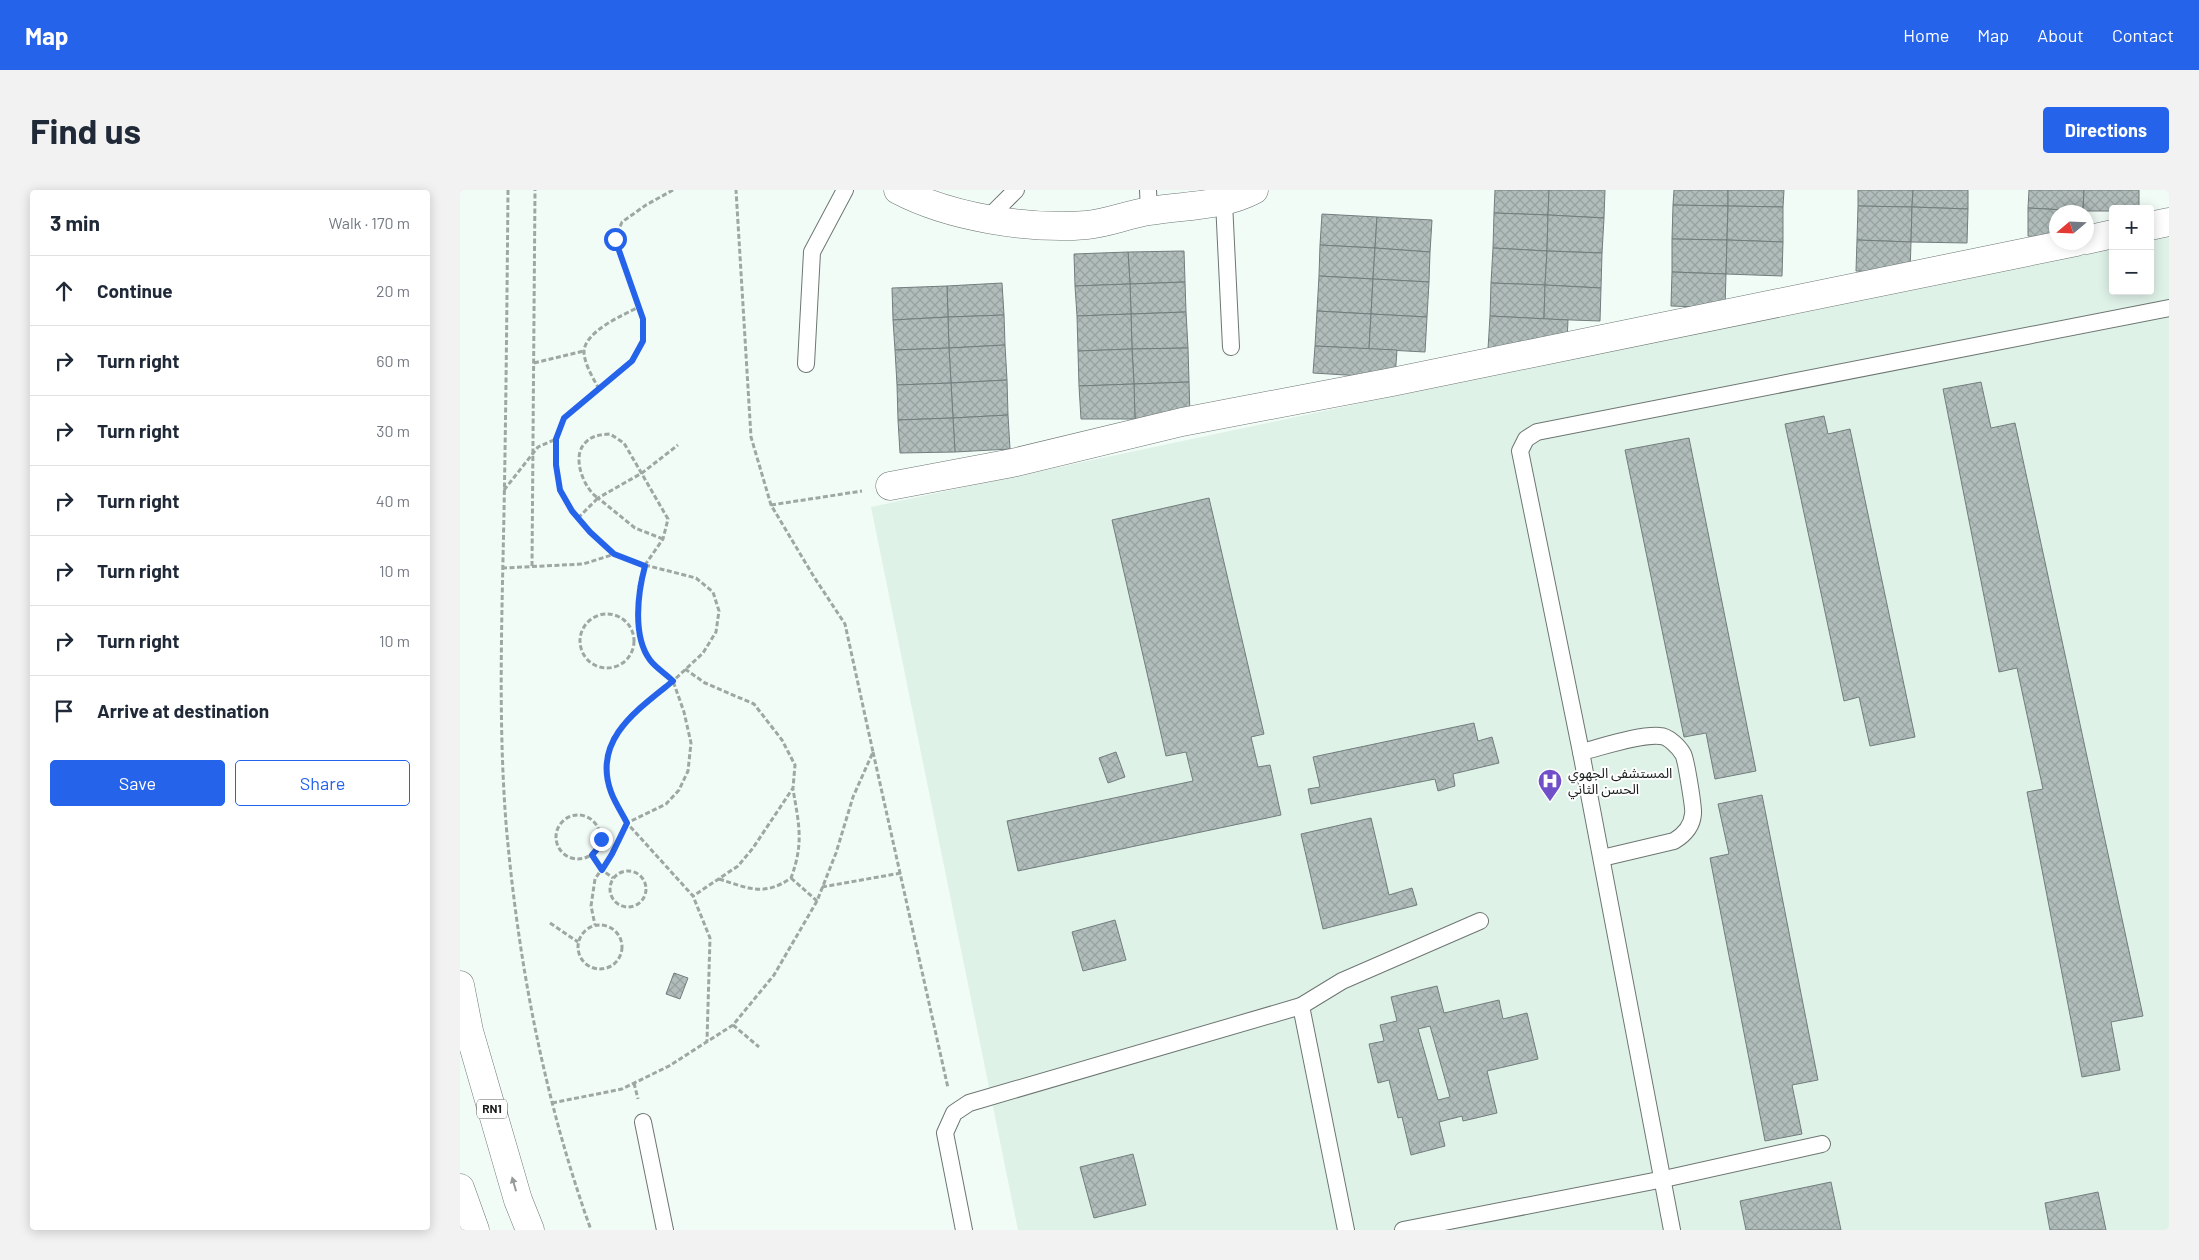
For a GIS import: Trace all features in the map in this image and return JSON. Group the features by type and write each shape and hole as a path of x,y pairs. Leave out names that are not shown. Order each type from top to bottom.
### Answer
{"main road":[{"path":"898,190 932,204 986,220 1041,225 1087,225 1149,200 1224,202 1254,190"},
{"path":"2154,225 2169,222"},
{"path":"2094,238 2109,235"},
{"path":"890,486 1012,463 1182,422 1448,371 2049,247"},
{"name":"RN1","path":"460,985 469,1032 518,1200 530,1230"},
{"path":"460,1188 475,1230"}],"lane":[{"path":"806,364 812,252 845,190"},
{"path":"986,220 1016,190"},
{"path":"1224,202 1231,348"},
{"path":"1672,1230 1664,1178 1602,858 1520,451 1526,439 1537,432 2169,308"},
{"path":"1581,752 1640,738 1661,736 1671,741 1684,756 1694,814 1689,828 1682,836 1668,843 1602,858"},
{"path":"964,1230 945,1133 954,1113 969,1103 1300,1006 1342,981 1480,921"},
{"path":"1300,1006 1346,1230"},
{"path":"643,1122 665,1230"},
{"path":"1403,1230 1664,1178 1822,1144"}],"path":[{"path":"508,190 502,568 502,731 506,822 514,898 527,988 552,1103 578,1195 591,1230"},
{"path":"532,566 535,190"},
{"path":"674,190 646,205 622,222 615,239 643,319 643,341 632,361 564,418 556,439 556,465 560,490 578,518 614,554 645,566 696,578 713,592 719,611 716,632 703,652 673,681 630,716 613,738 606,764 611,792 627,823 693,896 710,938 707,1041"},
{"path":"736,190 751,437 771,505 814,578 845,624 954,1113"},
{"path":"599,388 589,370 584,351 588,339 614,319 639,307"},
{"path":"534,363 584,351"},
{"path":"595,925 591,906 595,879 612,854 627,823 666,804 679,790 688,771 691,744 684,712 673,681 650,660 642,646 638,615 639,586 645,566 663,539 668,519 624,443 610,434 592,436 583,444 579,461 583,480 590,492 635,528 663,539"},
{"path":"504,490 538,447 556,439"},
{"path":"578,518 598,498 642,472 678,445"},
{"path":"771,505 890,486"},
{"path":"502,568 583,564 614,554"},
{"path":"601,614 614,615 626,621 633,632 634,645 630,657 620,666 607,669 594,665 584,656 580,644 582,631 590,620 601,614"},
{"path":"633,632 640,632"},
{"path":"685,669 705,683 754,704 782,740 795,764 793,788 800,844 791,878"},
{"path":"552,1103 622,1089 669,1066 733,1025 774,975 817,900 836,853 853,797 873,752"},
{"path":"693,896 738,866 753,848 793,788"},
{"path":"578,814 587,816 595,822 600,830 601,839 598,848 592,855 584,859 574,859 566,855 559,848 556,840 557,830 561,822 569,816 578,814"},
{"path":"592,855 602,870 613,878"},
{"path":"628,870 643,878 646,887 640,902 632,906 624,906 616,902 611,895 610,886 613,878 628,870"},
{"path":"822,887 901,873"},
{"path":"719,879 747,888 765,890 791,878"},
{"path":"791,878 817,900"},
{"path":"550,923 578,942"},
{"path":"595,925 608,926 618,934 622,946 620,958 610,967 598,970 586,965 579,955 578,942 584,931 595,925"},
{"path":"733,1025 759,1047"}],"shaded area":[{"name":"المستشفى الجهوي الحسن الثاني","path":"2169,232 2169,1230 1018,1230 871,507 2085,250 2094,250 2094,248 2109,245 2109,295 2154,295 2154,235"}],"building":[{"path":"1495,190 1549,190 1548,215 1494,213"},
{"path":"1549,190 1605,190 1604,218 1548,215"},
{"path":"1674,190 1728,190 1728,206 1673,205"},
{"path":"1728,190 1784,190 1783,207 1728,206"},
{"path":"1858,190 1913,190 1912,207 1858,206"},
{"path":"1913,190 1968,190 1968,209 1912,207"},
{"path":"2029,190 2084,190 2083,205 2049,205 2049,209 2028,208"},
{"path":"2084,190 2139,190 2139,205 2109,205 2109,211 2094,211 2094,205 2083,205"},
{"path":"1673,205 1728,206 1727,240 1672,239"},
{"path":"1728,206 1783,207 1783,242 1727,240"},
{"path":"1858,206 1912,207 1911,242 1857,240"},
{"path":"1912,207 1968,209 1967,243 1911,242"},
{"path":"2028,208 2049,209 2049,238 2028,236"},
{"path":"1494,213 1548,215 1547,251 1493,248"},
{"path":"1322,214 1377,217 1375,248 1320,245"},
{"path":"1548,215 1604,218 1602,253 1547,251"},
{"path":"1377,217 1432,220 1430,252 1375,248"},
{"path":"1672,239 1727,240 1726,274 1672,272"},
{"path":"1727,240 1783,242 1782,276 1726,274"},
{"path":"1857,240 1911,242 1910,273 1856,271"},
{"path":"1320,245 1375,248 1373,279 1319,276"},
{"path":"1375,248 1430,252 1429,282 1373,279"},
{"path":"1493,248 1547,251 1545,285 1491,283"},
{"path":"1184,251 1185,282 1130,284 1128,252"},
{"path":"1547,251 1602,253 1601,288 1545,285"},
{"path":"1128,252 1130,284 1075,286 1074,254"},
{"path":"1672,272 1726,274 1725,308 1671,306"},
{"path":"1319,276 1373,279 1371,314 1317,311"},
{"path":"1373,279 1429,282 1427,317 1371,314"},
{"path":"1185,282 1186,312 1131,314 1130,284"},
{"path":"1002,283 1004,315 948,317 947,286"},
{"path":"1491,283 1545,285 1544,319 1490,316"},
{"path":"1130,284 1131,314 1077,316 1075,286"},
{"path":"1545,285 1601,288 1600,321 1544,319"},
{"path":"947,286 948,317 893,320 892,288"},
{"path":"1317,311 1371,314 1369,349 1315,346"},
{"path":"1186,312 1188,348 1132,349 1131,314"},
{"path":"1131,314 1132,349 1078,351 1077,316"},
{"path":"1371,314 1427,317 1425,352 1369,349"},
{"path":"1004,315 1005,345 949,348 948,317"},
{"path":"1490,316 1568,320 1567,341 1488,349"},
{"path":"948,317 949,348 895,350 893,320"},
{"path":"1005,345 1007,380 951,383 949,348"},
{"path":"1315,346 1397,350 1395,378 1313,373"},
{"path":"949,348 951,383 897,385 895,350"},
{"path":"1188,348 1189,382 1134,384 1132,349"},
{"path":"1132,349 1134,384 1079,386 1078,351"},
{"path":"1007,380 1008,415 953,418 951,383"},
{"path":"1189,382 1190,416 1135,419 1134,384"},
{"path":"1981,382 1991,428 2015,423 2143,1016 2111,1022 2120,1070 2082,1077 2027,792 2043,789 2017,668 1999,672 1943,389"},
{"path":"951,383 953,418 898,420 897,385"},
{"path":"1134,384 1135,419 1081,419 1079,386"},
{"path":"1008,415 1010,449 955,452 953,418"},
{"path":"1824,416 1828,434 1850,429 1915,737 1870,746 1859,697 1844,701 1785,424"},
{"path":"953,418 955,452 900,453 898,420"},
{"path":"1689,438 1756,771 1715,779 1706,733 1684,737 1625,450"},
{"path":"1209,498 1264,734 1251,737 1258,767 1270,765 1281,815 1018,871 1007,821 1193,781 1186,752 1166,756 1112,520"},
{"path":"1474,723 1478,741 1492,737 1499,763 1453,774 1455,786 1438,791 1435,779 1311,804 1308,789 1320,787 1313,757"},
{"path":"1116,752 1125,777 1108,783 1099,758"},
{"path":"1762,795 1818,1080 1792,1085 1802,1134 1765,1141 1710,858 1729,854 1718,804"},
{"path":"1371,818 1389,895 1412,888 1417,905 1323,929 1301,834"},
{"path":"1115,920 1126,960 1083,971 1072,932"},
{"path":"674,973 688,978 680,999 666,994"},
{"path":"1437,986 1444,1013 1499,1000 1503,1019 1527,1013 1538,1059 1487,1071 1497,1113 1463,1121 1462,1116 1439,1122 1445,1146 1411,1155 1402,1117 1398,1118 1389,1080 1378,1083 1369,1044 1384,1041 1380,1025 1397,1021 1391,997","holes":["1430,1026 1450,1097 1438,1100 1418,1029"]},
{"path":"1133,1154 1146,1205 1094,1218 1080,1167"},
{"path":"1831,1182 1841,1230 1746,1230 1740,1201"},
{"path":"2098,1192 2106,1230 2050,1230 2045,1203"}],"place":[{"name":"المستشفى الجهوي الحسن الثاني","path":"1550,802"}],"route":[{"path":"601,839 598,848 592,855 602,870 627,823 611,792 606,764 613,738 630,716 673,681 650,660 642,646 638,615 639,586 645,566 614,554 590,532 572,511 560,490 556,465 556,439 564,418 632,361 643,341 643,319 615,239"}]}
